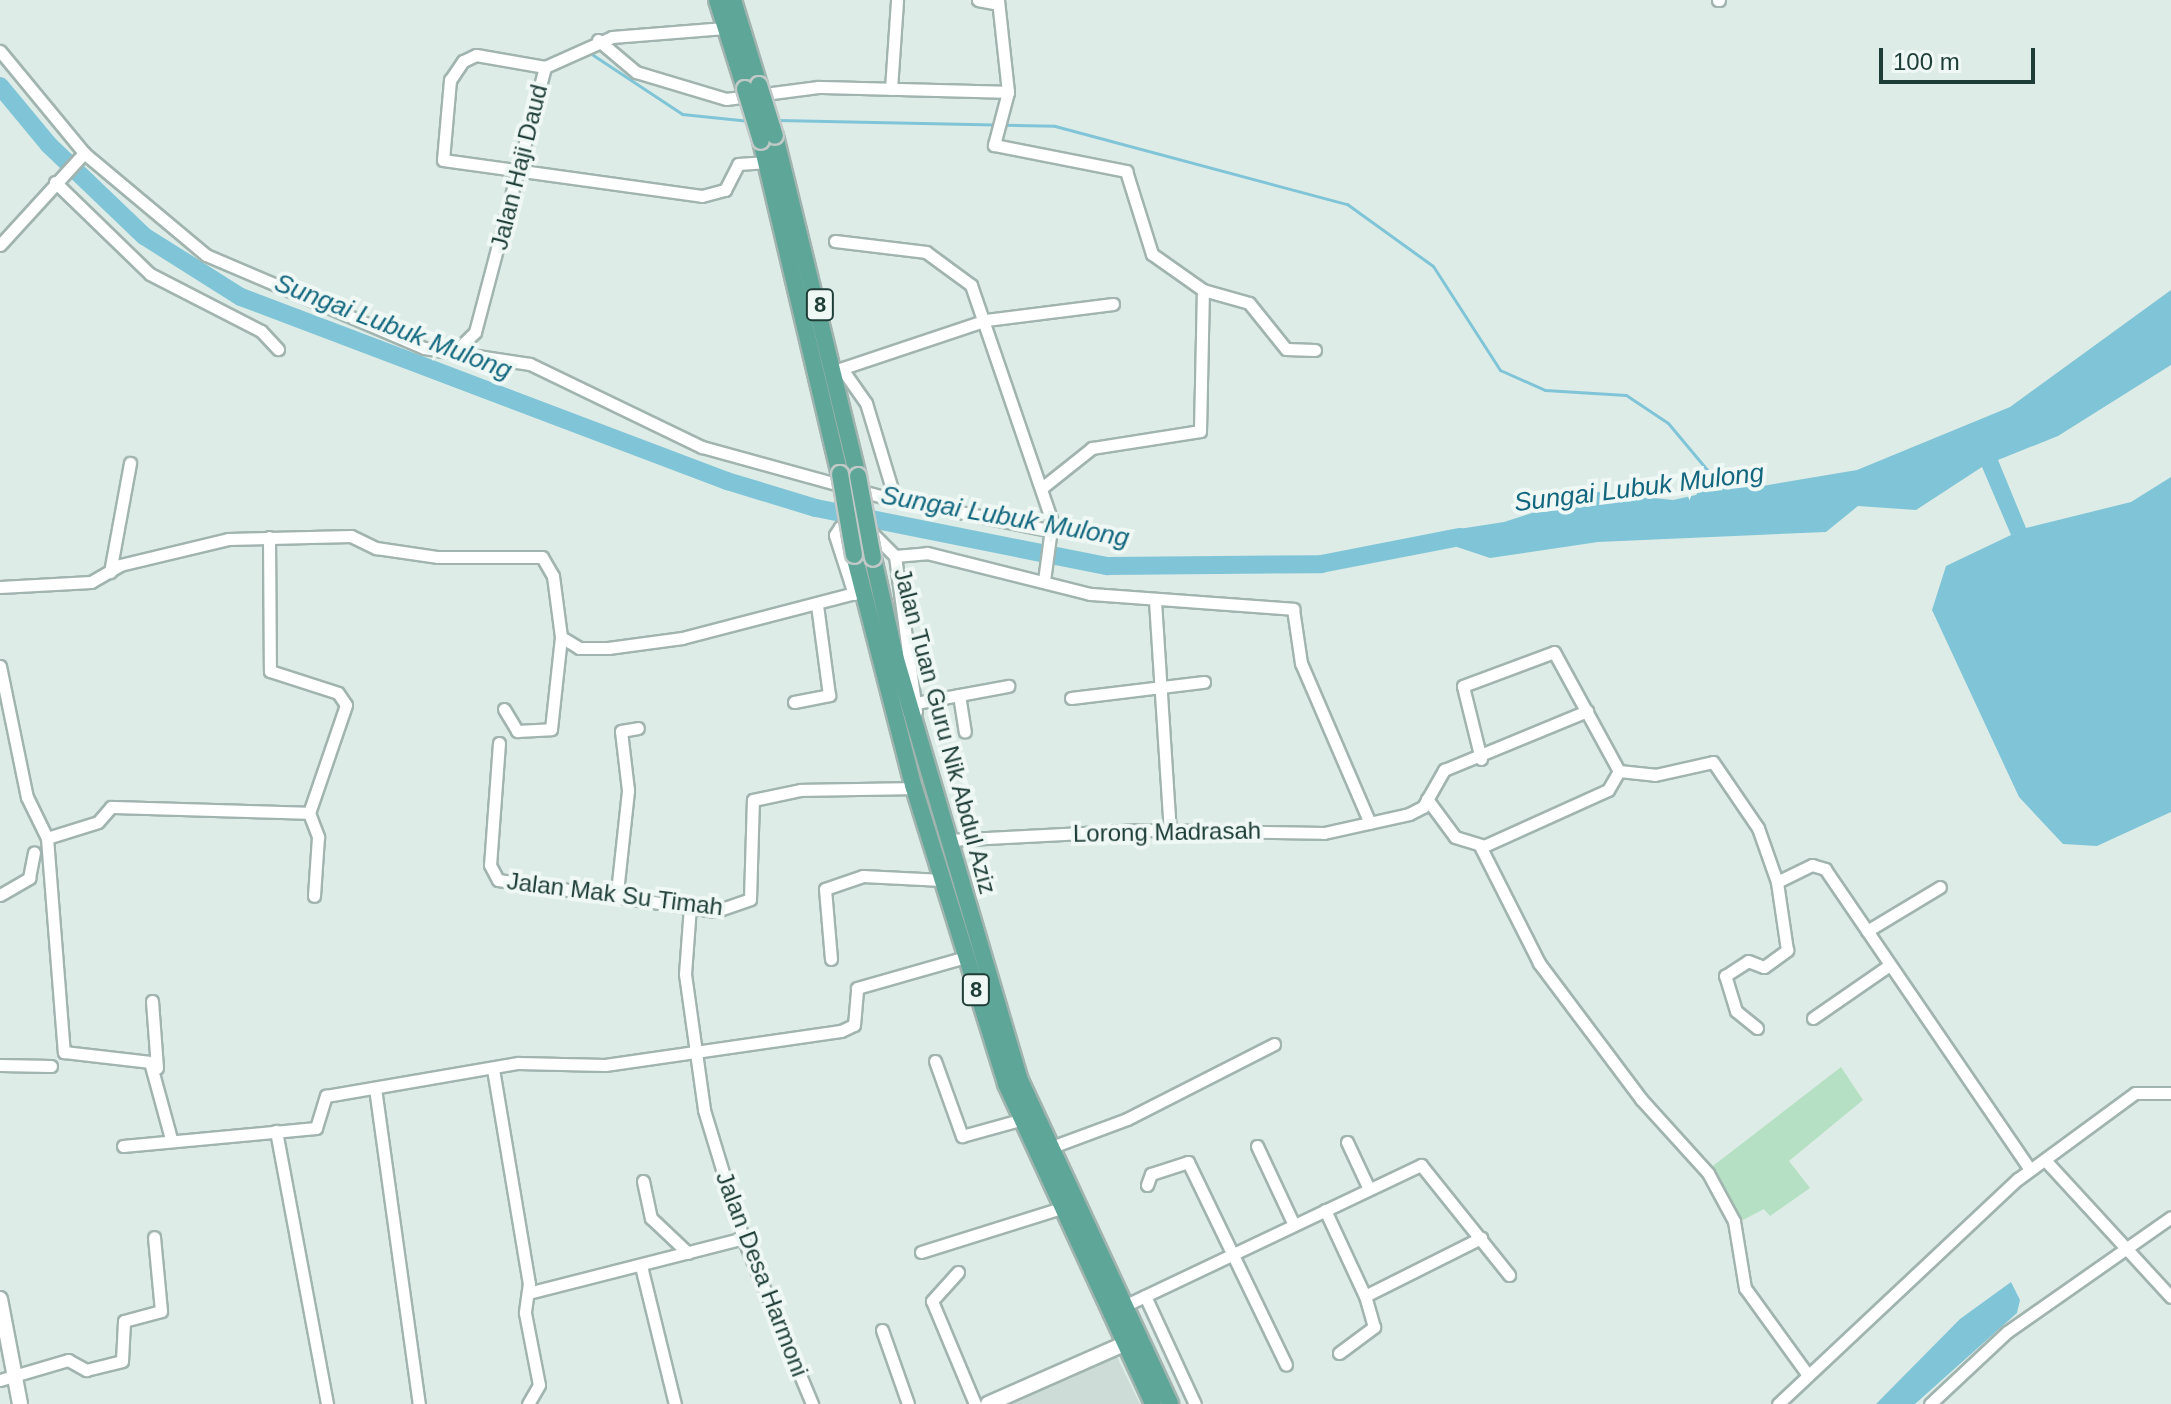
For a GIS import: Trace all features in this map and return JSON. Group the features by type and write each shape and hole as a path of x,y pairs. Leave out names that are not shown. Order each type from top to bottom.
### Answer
{"main road":[{"name":"Jalan Tuan Guru Nik Abdul Aziz","path":"717,0 725,28 752,87"},
{"name":"Jalan Tuan Guru Nik Abdul Aziz","path":"733,0 752,87 838,370 873,558 915,726 1005,1037 1049,1148 1170,1404"},
{"name":"Jalan Tuan Guru Nik Abdul Aziz","path":"768,138 768,162 840,474 858,592 914,788 1020,1120 1153,1404"}],"street":[{"path":"891,89 897,0"},
{"path":"978,0 998,2 1008,92 994,145 1126,171 1150,252 1203,290 1249,303 1286,349 1315,350"},
{"name":"Jalan Haji Daud","path":"457,349 475,332 545,67 598,40 725,28"},
{"path":"598,40 636,72 726,99 778,98 807,87 1008,92"},
{"path":"0,51 83,154 206,255 424,348 457,349 530,364 702,447 895,499 1054,534"},
{"path":"545,67 476,55 450,80 443,160 702,196 725,190 738,164 768,162"},
{"path":"0,245 83,154"},
{"path":"58,180 150,274 261,331 278,349"},
{"path":"835,241 926,252 971,285 1043,487 1054,534 1045,577"},
{"path":"1043,487 1084,451 1202,428 1197,374 1203,290"},
{"path":"895,499 866,403 838,370 986,320 1113,304"},
{"path":"110,572 130,463"},
{"path":"561,637 579,648 608,648 817,605 858,592 836,530 873,534 895,556 916,703 915,726"},
{"path":"0,587 91,582 110,572 185,548 269,537 351,536 376,548 438,557 542,557 553,576 561,637 551,729 517,731 504,709"},
{"path":"269,537 270,671 338,693 346,705 309,813 318,837 314,896"},
{"path":"895,556 927,553 1155,601 1296,612 1301,663 1370,823"},
{"path":"1155,601 1158,689 1170,830"},
{"path":"794,702 829,697 817,605"},
{"path":"1481,759 1463,686 1554,652 1619,771"},
{"path":"0,666 27,797 47,838 64,1052 142,1059 157,1068"},
{"path":"1071,698 1204,682"},
{"path":"916,703 1008,686"},
{"path":"959,695 965,732"},
{"name":"Lorong Madrasah","path":"948,840 1170,830 1306,835 1370,823 1409,814 1427,799 1444,770 1481,759 1587,711"},
{"path":"617,892 628,790 621,731 638,728"},
{"name":"Jalan Mak Su Timah","path":"499,743 493,876 617,892 728,912 750,899 753,800 801,790 914,788"},
{"path":"1619,771 1655,775 1713,762 1758,828 1777,882 1787,950 1764,967 1748,961 1725,976 1736,1011 1757,1028"},
{"path":"1427,799 1455,837 1480,846 1593,798 1619,771"},
{"path":"47,838 98,822 111,807 309,813"},
{"path":"1480,846 1539,963 1641,1099 1708,1173 1734,1221 1745,1288 1808,1375"},
{"path":"0,895 29,878 34,852"},
{"path":"1777,882 1820,865 2030,1170"},
{"path":"831,959 825,889 863,876 942,880"},
{"path":"1867,931 1940,887"},
{"name":"Jalan Desa Harmoni","path":"690,906 684,963 712,1140 743,1238 812,1404"},
{"path":"123,1146 319,1127 326,1096 375,1088 493,1069 696,1051 850,1028 857,988 966,957"},
{"path":"1813,1018 1888,966"},
{"path":"152,1001 157,1068 171,1139"},
{"path":"1049,1148 1127,1119 1274,1044"},
{"path":"935,1061 962,1136 1020,1120"},
{"path":"0,1065 51,1066"},
{"path":"493,1069 539,1385 528,1404"},
{"path":"375,1088 419,1404"},
{"path":"1778,1404 2030,1170 2135,1093 2171,1093"},
{"path":"276,1131 327,1404"},
{"path":"1347,1142 1369,1189"},
{"path":"1257,1146 1294,1225"},
{"path":"2045,1160 2171,1297"},
{"path":"1147,1185 1151,1174 1188,1162 1286,1365"},
{"path":"1124,1306 1369,1189 1426,1166 1509,1275"},
{"path":"643,1181 651,1218 688,1253"},
{"path":"921,1252 1061,1208"},
{"path":"1325,1210 1365,1296 1374,1327 1339,1353"},
{"path":"1930,1404 2007,1332 2171,1217"},
{"path":"0,1380 68,1360 86,1370 122,1361 122,1324 161,1311 154,1237"},
{"path":"528,1293 743,1238"},
{"path":"1365,1296 1481,1238"},
{"path":"641,1266 675,1404"},
{"path":"958,1272 932,1301 975,1404"},
{"path":"1145,1296 1195,1404"},
{"path":"0,1299 20,1404"},
{"path":"882,1330 908,1404"},
{"path":"988,1404 1012,1399 1124,1344"}],"shaded area":[{"path":"1113,1349 1140,1404 988,1404"}],"green space":[{"path":"1841,1067 1863,1100 1789,1161 1810,1188 1770,1216 1764,1209 1739,1222 1709,1169"}],"water":[{"path":"2171,290 2171,365 2058,436 1998,460 2026,528 2131,502 2171,477 2171,812 2097,846 2063,844 2019,797 1932,610 1946,566 2011,535 1982,467 1916,510 1858,506 1826,532 1598,542 1490,558 1436,540 1446,531 1504,522 1598,492 1673,500 1696,495 1712,475 1750,488 1857,470 2010,407"},
{"path":"2011,1282 2020,1300 2017,1313 1915,1404 1876,1404 1960,1319"}],"waterway":[{"path":"593,55 682,114 750,121"},
{"name":"Sungai Lubuk Mulong","path":"0,86 49,145 144,236 241,297 727,481 816,508 1107,566 1321,564 1460,537"},
{"name":"Sungai Lubuk Mulong","path":"778,120 1055,126 1347,204 1433,266 1500,370 1545,390 1626,395 1668,423 1714,478"}]}
